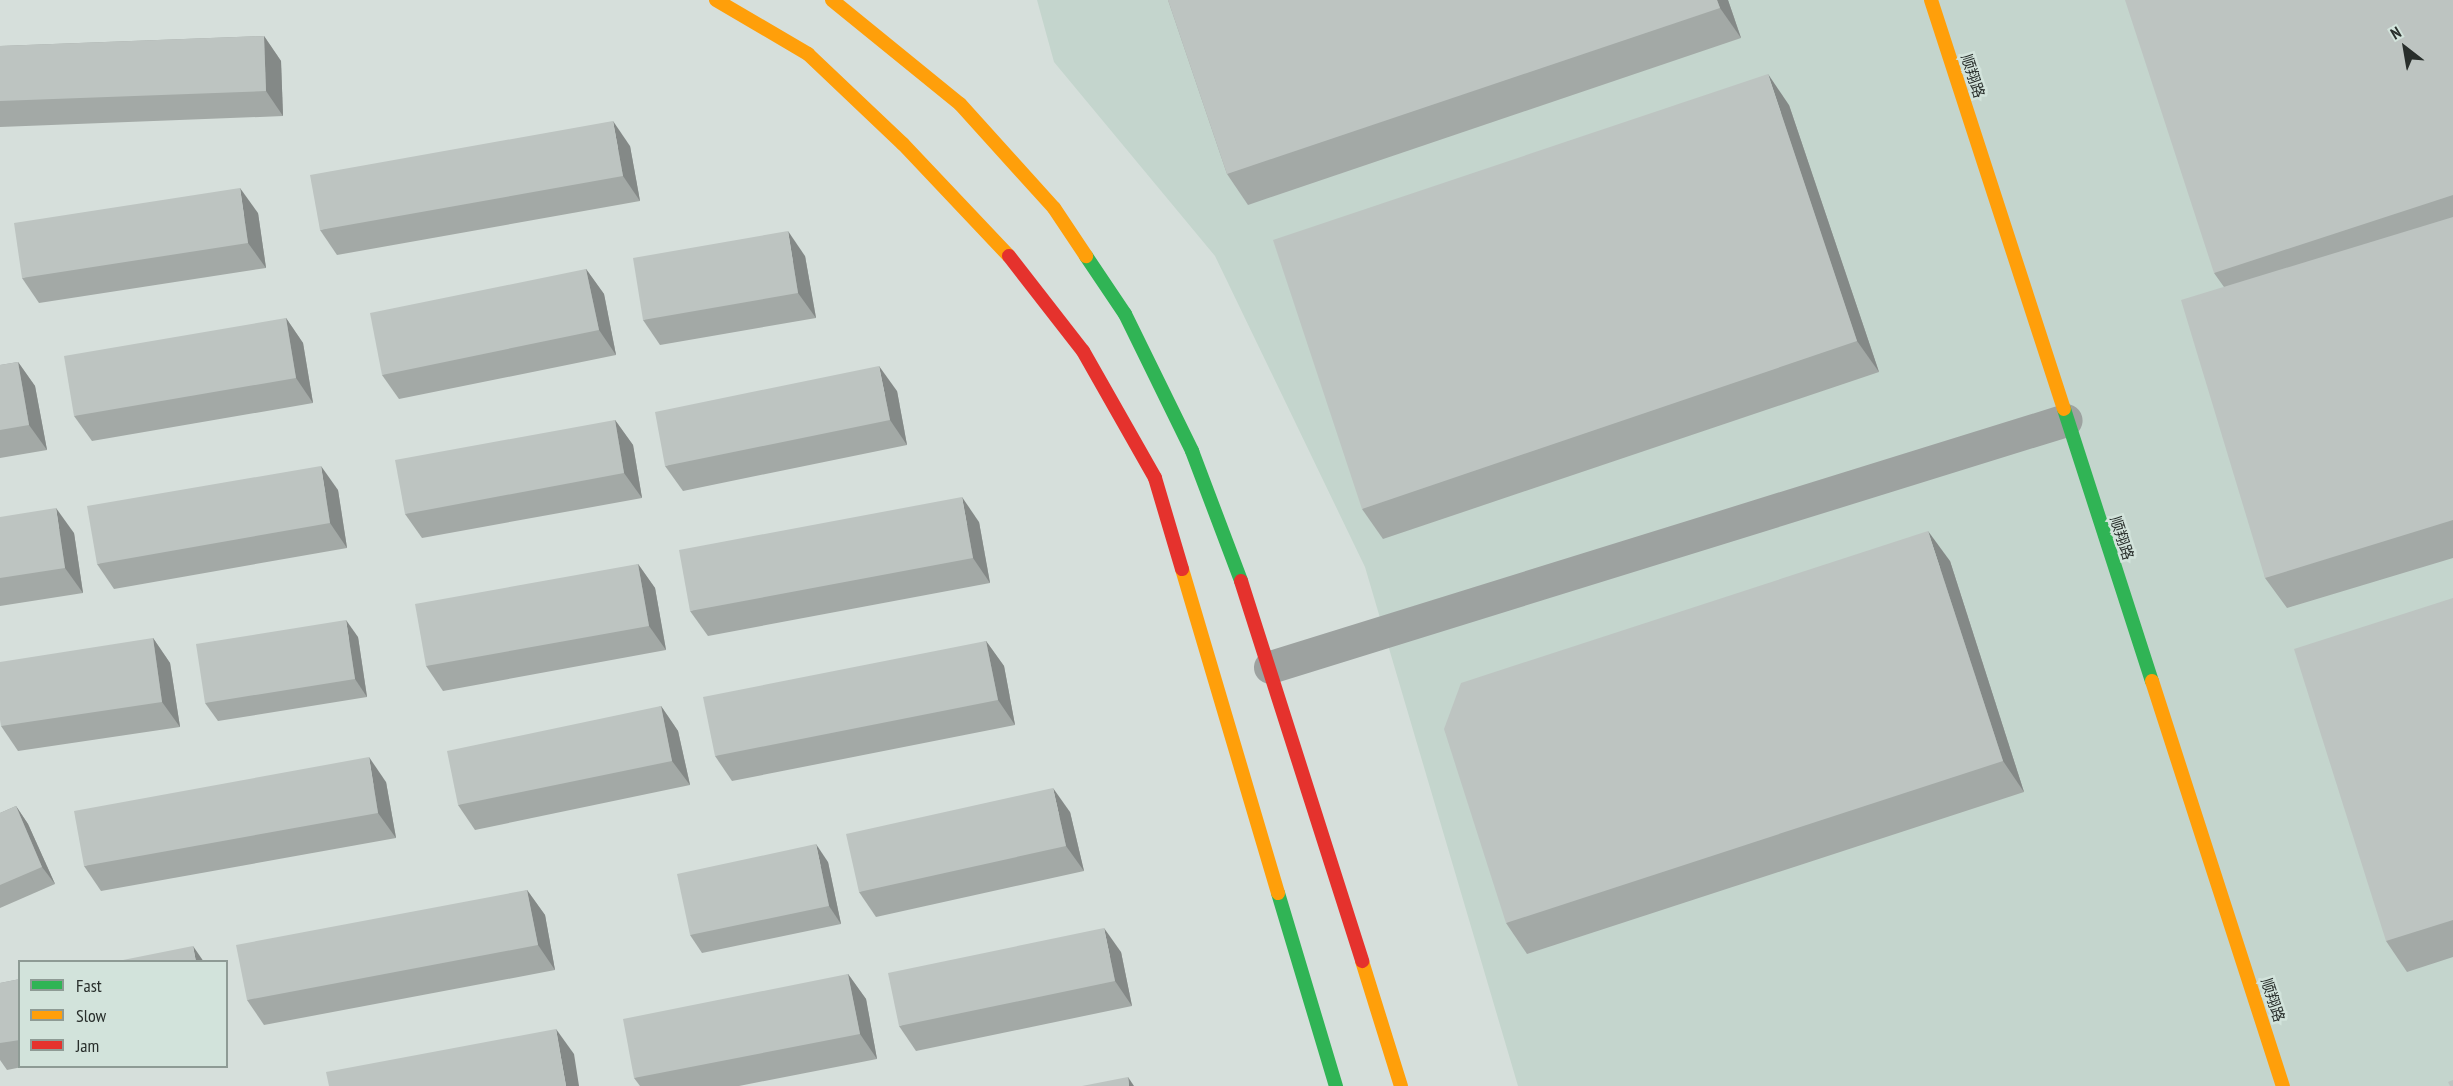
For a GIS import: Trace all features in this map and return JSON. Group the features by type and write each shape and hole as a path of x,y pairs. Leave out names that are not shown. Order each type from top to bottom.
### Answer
{"street":[{"path":"716,0 808,54 895,136 1003,248 1083,351 1155,478 1336,1086"},
{"path":"832,0 960,104 1054,208 1125,314 1192,451 1270,667 1401,1086"},
{"name":"顺翔路","path":"1931,0 2283,1086"},
{"path":"1270,667 2066,420"}],"shaded area":[{"path":"1037,0 2453,0 2453,1086 1518,1086 1365,567 1215,256 1054,62"}],"building":[{"path":"1168,0 1717,0 1720,8 1227,174"},
{"path":"2125,0 2453,0 2453,195 2214,273"},
{"path":"264,36 266,91 0,101 0,46"},
{"path":"1768,74 1857,341 1362,509 1273,240"},
{"path":"613,121 623,176 320,230 310,175"},
{"path":"240,188 248,243 22,278 14,223"},
{"path":"2453,217 2453,520 2265,578 2181,300"},
{"path":"788,231 798,293 643,320 633,258"},
{"path":"586,269 599,330 382,375 370,313"},
{"path":"286,318 296,378 74,416 64,356"},
{"path":"18,362 29,425 0,430 0,365"},
{"path":"879,366 890,420 665,466 655,412"},
{"path":"615,420 624,473 405,514 395,460"},
{"path":"321,466 330,523 97,564 87,506"},
{"path":"962,497 973,558 690,611 679,550"},
{"path":"56,508 65,568 0,578 0,517"},
{"path":"1928,531 2003,761 1506,923 1444,729 1461,683"},
{"path":"638,564 649,626 426,666 415,604"},
{"path":"2453,598 2453,920 2386,941 2294,649"},
{"path":"346,620 355,679 205,703 196,644"},
{"path":"153,638 162,702 1,726 0,662"},
{"path":"986,641 998,700 715,756 703,697"},
{"path":"661,706 672,761 458,805 447,751"},
{"path":"369,757 378,813 84,866 74,811"},
{"path":"1053,788 1066,846 859,892 846,834"},
{"path":"16,806 42,867 0,885 0,813"},
{"path":"816,844 829,906 690,935 677,874"},
{"path":"527,890 538,945 247,1000 236,945"},
{"path":"1104,928 1115,981 899,1026 888,973"},
{"path":"193,946 196,960 123,960"},
{"path":"848,974 860,1034 634,1078 623,1019"},
{"path":"18,979 18,1040 0,1043 0,983"},
{"path":"556,1029 566,1086 329,1086 326,1072"},
{"path":"1128,1077 1129,1086 1082,1086"}],"traffic: fast":[{"path":"1086,256 1125,314 1192,451 1241,581"},
{"path":"2064,409 2152,681"},
{"path":"1278,893 1336,1086"}],"traffic: slow":[{"path":"716,0 808,54 903,144 1009,256"},
{"path":"832,0 960,104 1054,208 1086,256"},
{"path":"1931,0 2064,409"},
{"path":"1182,569 1278,893"},
{"path":"2152,681 2283,1086"},
{"path":"1362,961 1401,1086"}],"traffic: jam":[{"path":"1009,256 1083,351 1155,478 1182,569"},
{"path":"1241,581 1362,961"}]}
